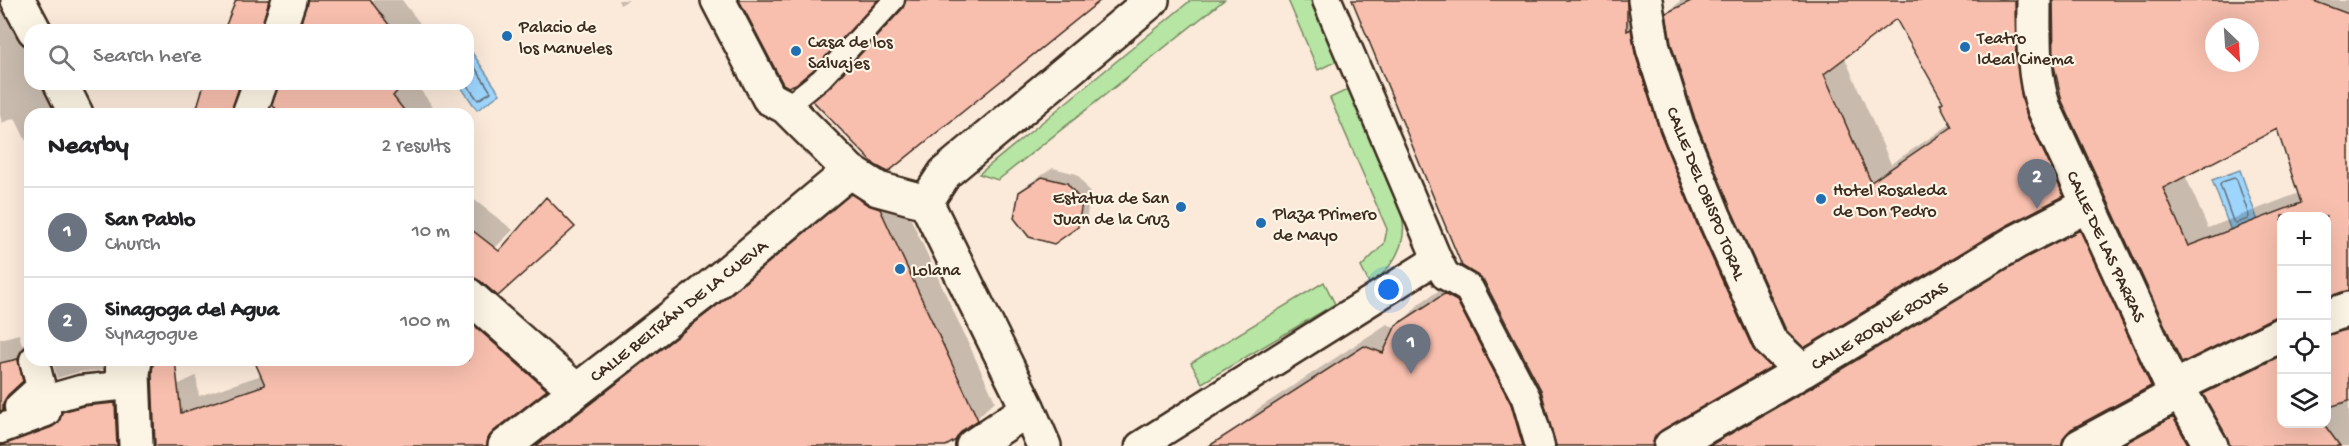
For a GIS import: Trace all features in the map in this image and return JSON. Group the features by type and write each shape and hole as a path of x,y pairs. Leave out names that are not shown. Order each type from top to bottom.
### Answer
{"street":[{"path":"18,0 31,24"},
{"path":"281,24 289,0"},
{"path":"718,0 769,98 786,107 850,171 878,189 926,202 1044,446"},
{"path":"926,202 945,173 1152,0"},
{"path":"1327,0 1437,259 1445,275 1469,289 1526,398 1540,446"},
{"name":"CALLE DEL OBISPO TORAL","path":"1646,0 1653,48 1677,125 1714,216 1770,341 1802,371"},
{"name":"CALLE DE LAS PARRAS","path":"2034,0 2033,54 2037,88 2044,108 2169,380 2211,446"},
{"path":"64,90 73,108"},
{"name":"CALLE BELTRÁN DE LA CUEVA","path":"505,446 703,293 850,171"},
{"name":"CALLE ROQUE ROJAS","path":"1671,446 1802,371 2016,242 2088,205"},
{"path":"1140,446 1437,259"},
{"path":"474,300 576,390"},
{"path":"2331,315 2349,309"},
{"path":"2080,446 2171,397 2183,383 2277,336"},
{"path":"0,415 15,411 41,387 36,366"},
{"path":"0,429 46,412 42,400 80,390 120,386 120,366"},
{"path":"134,366 132,374 136,446"},
{"path":"0,421 15,417 68,369"},
{"path":"973,446 1028,409"}],"lane":[{"path":"786,107 821,79 894,0"}],"green space":[{"path":"1191,0 1224,0 998,180 979,174"},
{"path":"1288,0 1312,0 1337,61 1318,70"},
{"path":"1349,89 1403,220 1402,241 1393,261 1370,285 1361,267 1384,244 1387,229 1330,98"},
{"path":"1324,282 1335,304 1202,383 1191,363"}],"water":[{"path":"474,55 500,94 477,110 463,90 474,90"},
{"path":"2240,170 2258,221 2231,231 2212,180"}],"building":[{"path":"236,0 269,0 263,24 226,24"},
{"path":"307,0 370,0 388,24 301,24"},
{"name":"Casa de los Salvajes","path":"739,0 878,0 813,70 796,84 788,87 783,84"},
{"path":"906,0 1101,0 888,172 875,165 813,101 830,87 903,8"},
{"path":"1352,0 1627,0 1627,31 1631,29 1635,53 1660,132 1697,224 1753,349 1771,367 1662,430 1655,436 1652,446 1556,446 1541,390 1484,281 1462,266"},
{"path":"1693,0 2015,0 2016,56 2022,99 2027,116 2064,196 2006,226 1804,348 1786,330 1731,209 1695,119 1671,44 1666,13","holes":["1896,19 1943,102 1940,104 1952,127 1871,182 1824,74"]},
{"path":"2053,0 2311,0 2349,14 2349,291 2331,296 2331,212 2277,212 2301,203 2277,129 2163,188 2188,246 2277,212 2277,317 2182,363 2062,101 2054,66"},
{"path":"202,90 238,90 233,108 197,108"},
{"path":"276,90 398,90 393,96 402,108 275,108 272,105"},
{"path":"1042,177 1067,183 1082,202 1078,227 1054,244 1029,237 1014,218 1019,192"},
{"path":"851,194 868,205 880,209 978,420 963,430 956,440 946,446 536,446 714,308"},
{"path":"546,197 575,227 498,296 480,281 474,279 474,232 499,251"},
{"path":"2080,230 2151,386 2071,429 2064,437 2061,446 1709,446 1812,387 2025,258"},
{"path":"1444,294 1457,301 1511,404 1523,446 1209,446 1364,346 1383,353 1396,325"},
{"path":"474,325 547,390 494,431 488,438 487,446 155,446 153,366 176,366 181,413 265,385 257,366 474,366"},
{"path":"2349,329 2349,401 2331,406 2331,374 2331,334"},
{"path":"2277,357 2277,428 2327,428 2340,446 2230,446 2203,394"},
{"path":"18,359 23,381 8,395 3,403 3,410 0,411 0,363"},
{"path":"115,403 117,446 0,446 52,427 59,422 62,412 83,406"},
{"path":"2173,417 2189,446 2120,446"}],"place":[{"name":"Palacio de los Manueles","path":"507,36"},
{"name":"Teatro Ideal Cinema","path":"1965,47"},
{"name":"Casa de los Salvajes","path":"796,51"},
{"name":"Hotel Rosaleda de Don Pedro","path":"1821,199"},
{"name":"Estatua de San Juan de la Cruz","path":"1181,207"},
{"name":"Sinagoga del Agua","path":"2037,209"},
{"name":"Plaza Primero de Mayo","path":"1261,223"},
{"name":"Lolana","path":"900,269"},
{"name":"San Pablo","path":"1411,374"}]}
